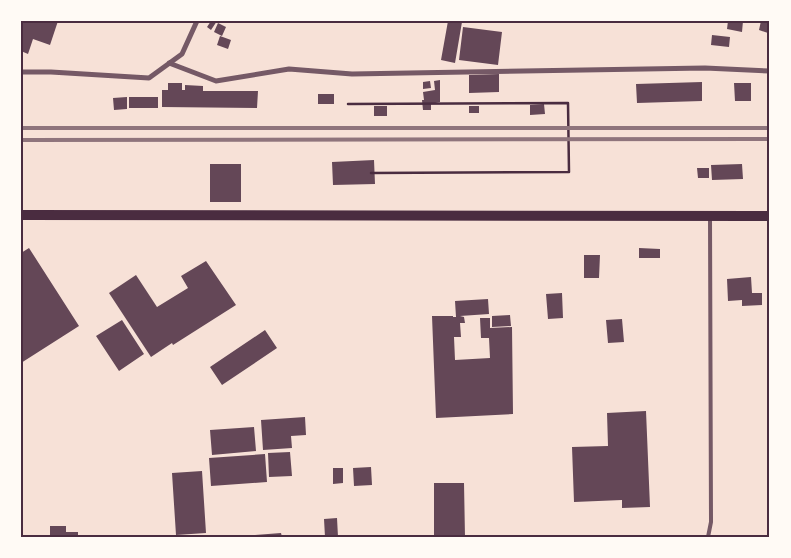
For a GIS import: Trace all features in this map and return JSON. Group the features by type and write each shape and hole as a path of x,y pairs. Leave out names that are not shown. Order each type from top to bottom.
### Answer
{"main road":[{"path":"21,215 770,216"}],"street":[{"path":"21,72 149,78 182,54 197,21"},
{"path":"169,63 216,81 289,69 352,74 705,68 770,71"}],"lane":[{"path":"708,537 711,522 710,217"}],"path":[{"path":"348,104 568,103 569,172 371,173"}],"building":[{"path":"21,21 58,21 50,45 33,39 28,54 21,51"},
{"path":"211,21 217,21 211,30 207,27"},
{"path":"448,21 462,22 455,63 441,60"},
{"path":"728,21 743,21 742,32 727,29"},
{"path":"761,21 770,22 768,33 759,30"},
{"path":"218,23 226,27 222,36 214,32"},
{"path":"463,27 502,32 498,65 459,60"},
{"path":"712,35 730,37 729,47 711,45"},
{"path":"220,36 231,40 228,49 217,45"},
{"path":"499,74 499,92 469,93 469,75"},
{"path":"440,80 440,102 431,104 431,110 423,110 423,92 435,90 434,81"},
{"path":"430,81 431,88 423,89 423,82"},
{"path":"702,82 702,101 637,103 636,84"},
{"path":"168,83 182,83 182,90 185,90 185,85 203,86 203,91 258,91 257,108 162,107 162,90 168,90"},
{"path":"734,83 751,83 751,101 735,101"},
{"path":"318,94 334,94 334,104 318,104"},
{"path":"127,97 127,109 114,110 113,98"},
{"path":"129,97 158,97 158,108 129,108"},
{"path":"544,104 545,114 530,115 530,105"},
{"path":"374,106 387,106 387,116 374,116"},
{"path":"469,106 479,106 479,113 469,113"},
{"path":"374,160 375,184 333,185 332,162"},
{"path":"210,164 241,164 241,202 210,202"},
{"path":"742,164 743,179 712,180 711,165"},
{"path":"697,168 709,168 709,178 698,178"},
{"path":"29,248 79,326 21,363 21,253"},
{"path":"639,248 660,249 660,258 639,258"},
{"path":"584,255 600,255 599,278 584,278"},
{"path":"206,261 236,305 151,357 109,293 136,275 157,307 188,288 181,276"},
{"path":"751,277 752,293 762,293 762,305 742,306 742,300 728,301 727,279"},
{"path":"562,293 563,318 548,319 546,294"},
{"path":"488,299 489,314 460,316 464,317 465,323 460,323 461,337 454,337 455,360 490,358 489,338 481,338 480,318 490,318 490,328 512,327 513,414 436,418 432,316 456,317 455,301"},
{"path":"510,315 511,326 492,327 492,316"},
{"path":"622,319 624,342 608,343 606,320"},
{"path":"122,320 144,354 119,371 96,336"},
{"path":"265,330 277,348 222,385 210,367"},
{"path":"646,411 650,507 622,508 622,500 574,502 572,447 608,446 607,413"},
{"path":"305,417 306,435 291,436 292,448 263,450 261,420"},
{"path":"254,427 256,451 212,455 210,430"},
{"path":"290,452 292,476 269,477 268,453"},
{"path":"265,454 267,482 211,486 209,458"},
{"path":"371,467 372,485 354,486 353,468"},
{"path":"333,468 343,468 343,483 333,484"},
{"path":"202,471 206,533 176,535 172,473"},
{"path":"434,483 464,483 465,537 434,537"},
{"path":"337,518 338,537 325,537 324,519"},
{"path":"50,526 66,526 66,532 78,532 78,537 50,537"},
{"path":"281,533 282,537 255,537 255,535"}],"railway":[{"path":"21,128 770,128"},
{"path":"21,140 770,139"}]}
